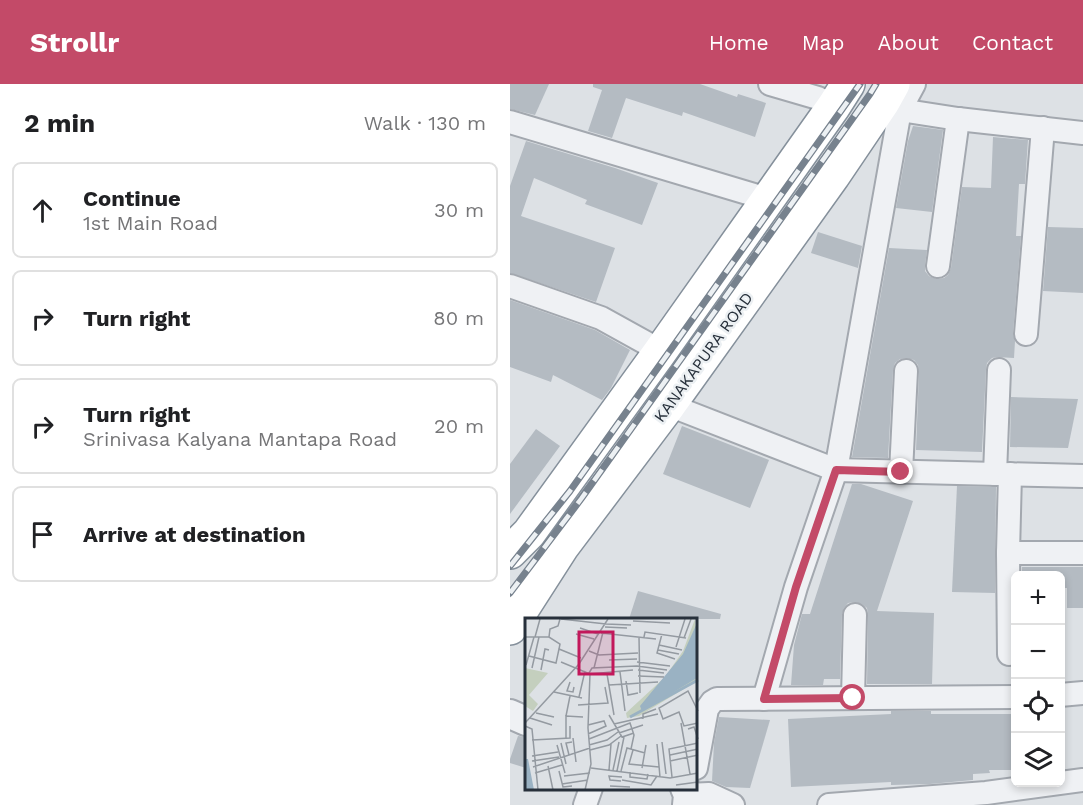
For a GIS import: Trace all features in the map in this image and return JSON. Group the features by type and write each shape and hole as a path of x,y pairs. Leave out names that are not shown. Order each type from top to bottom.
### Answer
{"highway":[{"path":"516,537 660,352 841,95"},
{"name":"KANAKAPURA ROAD","path":"510,628 562,547 669,405 827,185 892,99"}],"street":[{"path":"770,84 818,98 841,95"},
{"path":"764,699 796,587 836,470 892,99 914,84"},
{"path":"892,99 958,119 1083,133"},
{"path":"938,266 958,119"},
{"path":"510,122 754,195 765,202"},
{"path":"1026,334 1043,128"},
{"path":"510,286 601,318 660,352"},
{"path":"999,370 1008,553 1009,654"},
{"path":"901,472 906,371"},
{"path":"669,405 836,470 1083,476"},
{"path":"1008,553 1083,553"},
{"path":"853,698 855,615"},
{"path":"1065,695 1083,693"},
{"path":"698,758 708,709 717,699 1011,697"},
{"path":"510,714 525,721"},
{"path":"829,805 987,799 1083,780"},
{"path":"585,805 591,790"},
{"path":"687,796 709,795 733,805"}],"building":[{"path":"510,84 549,84 535,115 510,109"},
{"path":"593,84 700,84 737,97 738,94 766,103 755,137 683,112 682,116 626,98 612,138 588,131 602,90 593,87"},
{"path":"913,126 943,130 932,212 896,208 908,141"},
{"path":"993,137 1028,140 1025,184 1019,184 1016,236 1021,236 1013,333 1014,358 997,357 987,363 982,452 916,450 919,371 914,360 906,358 895,363 893,370 888,458 852,457 889,248 927,250 925,271 929,276 937,279 948,275 951,268 962,187 991,188"},
{"path":"526,141 658,183 642,225 585,204 587,200 534,178 521,216 615,248 596,302 510,273 510,186"},
{"path":"1048,227 1083,228 1083,293 1043,291"},
{"path":"818,232 862,246 858,268 811,253"},
{"path":"510,300 595,330 630,350 611,388 602,400 553,375 551,382 510,367"},
{"path":"1011,397 1078,399 1068,448 1010,447"},
{"path":"682,426 769,460 750,508 663,474"},
{"path":"536,429 560,446 510,514 510,464"},
{"path":"852,484 861,484 913,501 877,611 934,613 932,684 867,684 867,608 855,602 848,603 842,614 840,679 824,679 823,685 791,685 794,645 802,614 810,614"},
{"path":"957,486 996,487 995,593 952,592"},
{"path":"1022,567 1083,567 1083,608 1067,608 1065,571 1022,571"},
{"path":"638,591 721,614 720,619 629,618"},
{"path":"891,711 931,711 931,714 1011,714 1011,770 989,770 990,773 973,774 973,780 930,784 891,785 891,782 791,787 788,719 891,714"},
{"path":"719,717 770,720 750,788 726,787 712,781 714,743"},
{"path":"518,736 525,737 525,768 510,763"}],"railway":[{"path":"510,566 570,491 860,84"},
{"path":"510,593 581,499 876,84"}],"route":[{"path":"853,698 764,699 796,587 836,470 901,472"}]}
